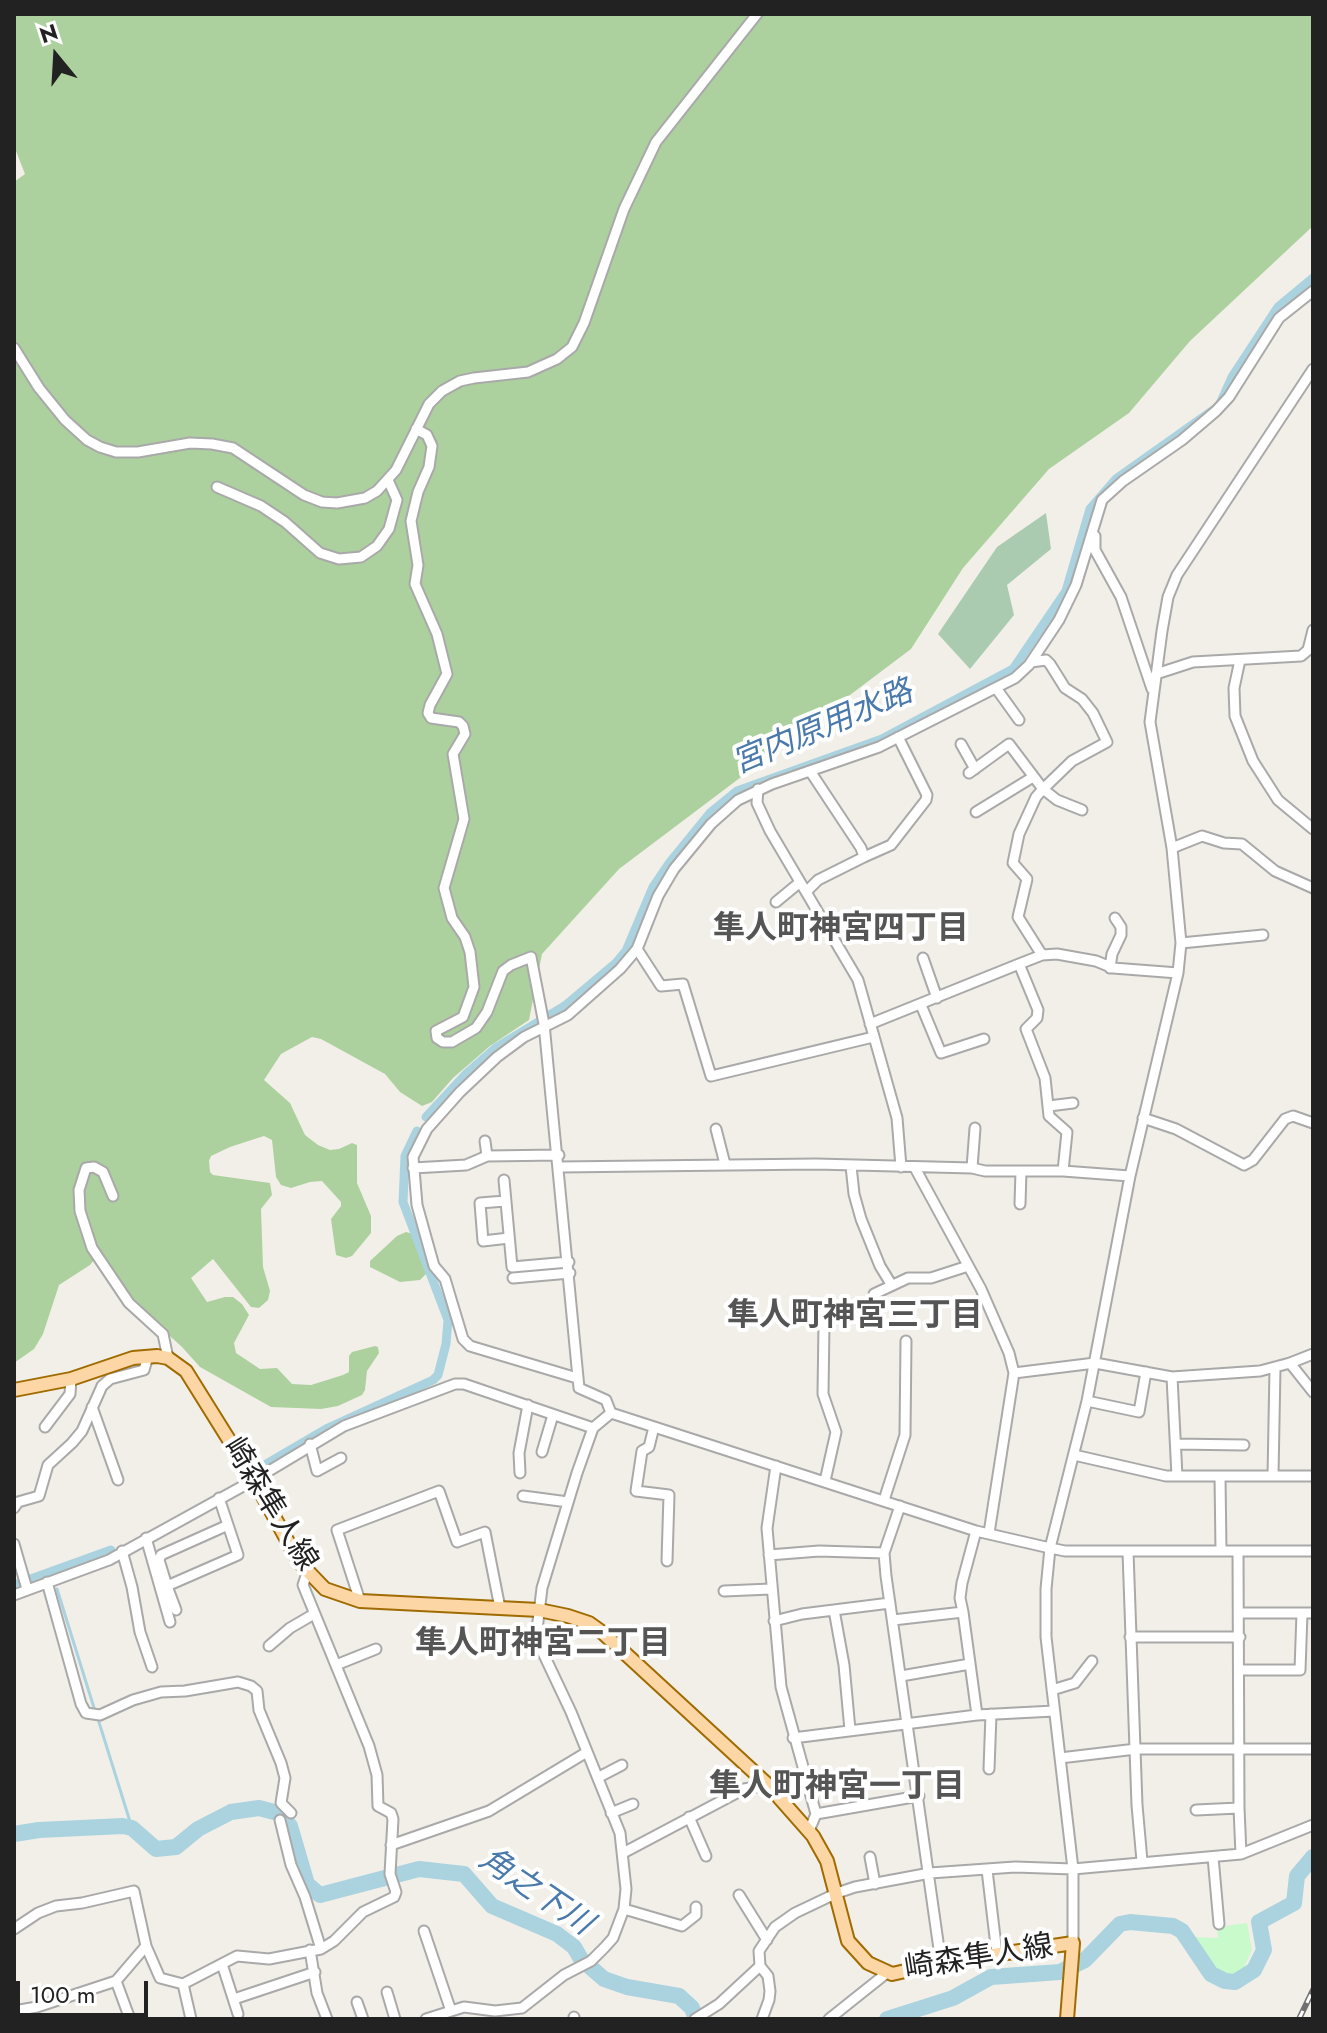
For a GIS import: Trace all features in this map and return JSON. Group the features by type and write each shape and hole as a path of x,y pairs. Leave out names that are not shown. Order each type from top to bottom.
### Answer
{"main road":[{"path":"14,1390 71,1379 119,1361 148,1356 168,1358"},
{"name":"崎森隼人線","path":"168,1358 186,1371 307,1573 332,1593 360,1601 539,1610 580,1619 603,1633 768,1785 809,1831 827,1861 848,1941 868,1963 888,1972 909,1971 941,1963 1073,1943 1071,2018"}],"street":[{"path":"14,348 39,388 65,420 100,447 116,452 138,452 190,443 233,448 304,495 328,504 365,498 388,480 404,457 429,404 442,391 460,381 528,372 557,359 572,347 584,323 624,209 656,142 757,14"},
{"path":"577,1378 470,1346 463,1339 445,1279 434,1266 417,1205 413,1168 415,1151 423,1135 460,1092 509,1047 568,1015 603,985 637,949 658,896 674,869 721,814 738,800 758,789 898,737 1015,678 1052,633 1076,585 1102,500 1123,481 1182,440 1229,397 1279,318 1313,291"},
{"path":"1073,1943 1073,1869 1046,1637 1046,1589 1050,1548 1087,1401 1130,1176 1178,973 1181,943 1172,848 1150,734 1153,692 1166,607 1174,581 1313,369"},
{"path":"416,429 427,435 432,446 429,467 418,492 411,521 418,565 415,584 437,634 447,674 428,713 431,718 459,722 465,734 453,754 464,819 444,888 452,918 465,937 470,952 474,987 463,1017 436,1031 437,1038 452,1042 476,1028 487,1012 503,971 531,957 542,1008 559,1155 577,1378 579,1388 606,1400 611,1413"},
{"path":"217,487 261,506 285,522 320,553 339,559 361,557 377,546 389,529 397,500 388,480"},
{"path":"1096,521 1095,550 1121,597 1153,692"},
{"path":"1156,674 1193,662 1296,657 1311,651 1313,630"},
{"path":"1031,662 1046,660 1050,664 1065,688 1082,699 1093,713 1107,742 1072,761 1043,789 1036,797 1019,834 1013,862 1027,879 1018,919 1042,955"},
{"path":"1240,660 1234,688 1235,716 1253,761 1278,800 1313,829"},
{"path":"996,688 1019,720"},
{"path":"776,902 891,845 926,800 927,795 898,737"},
{"path":"961,744 972,771 1009,744 1043,789 1057,800 1082,810"},
{"path":"810,771 864,857"},
{"path":"976,812 1033,777"},
{"path":"758,789 760,810 802,888 858,980 899,1127 901,1167"},
{"path":"1172,848 1202,836 1242,845 1275,871 1313,888"},
{"path":"1110,968 1112,954 1121,935 1121,927 1115,918"},
{"path":"1181,943 1263,935"},
{"path":"637,949 661,986 681,983 684,986 711,1076 873,1037"},
{"path":"870,1024 1042,955 1070,956 1096,961 1110,968 1178,973"},
{"path":"923,958 937,998"},
{"path":"1019,964 1038,1010 1037,1018 1026,1029 1045,1078 1053,1122 1067,1132 1063,1171"},
{"path":"921,1005 941,1053 984,1039"},
{"path":"1049,1106 1073,1103"},
{"path":"1143,1118 1176,1129 1244,1165 1253,1160 1285,1119 1293,1116 1313,1123"},
{"path":"972,1168 975,1128"},
{"path":"716,1129 725,1164"},
{"path":"485,1141 487,1156"},
{"path":"413,1168 466,1165 487,1156 559,1155"},
{"path":"559,1167 725,1164 972,1168 1130,1176"},
{"path":"851,1166 861,1219 880,1266 891,1284"},
{"path":"113,1196 103,1172 94,1167 86,1168 79,1190 80,1211 92,1248 129,1303 163,1334 168,1358"},
{"path":"915,1168 968,1266 1009,1353 1014,1373 989,1533"},
{"path":"1020,1204 1021,1171"},
{"path":"504,1180 512,1267 569,1268"},
{"path":"505,1201 480,1203 483,1241 509,1238"},
{"path":"874,1294 913,1276 931,1278 968,1266"},
{"path":"513,1278 569,1268"},
{"path":"824,1323 823,1394 836,1432 825,1481"},
{"path":"884,1500 905,1435 906,1341"},
{"path":"1014,1373 1095,1363 1172,1377 1242,1373 1275,1368 1313,1354"},
{"path":"14,1508 18,1502 39,1496 48,1465 82,1431 102,1386 110,1379 144,1370 148,1356"},
{"path":"1290,1363 1313,1392"},
{"path":"1273,1476 1275,1368"},
{"path":"1087,1401 1139,1412 1146,1372"},
{"path":"1172,1377 1177,1476"},
{"path":"45,1427 70,1394 71,1379"},
{"path":"14,1595 25,1584 47,1582 109,1560 254,1480 310,1444 368,1416 455,1384 464,1384 593,1428"},
{"path":"520,1473 519,1453 528,1405"},
{"path":"92,1407 118,1480"},
{"path":"611,1413 976,1531 1065,1551 1313,1551"},
{"path":"426,2019 464,2007 486,2015 522,2008 564,1975 586,1963 613,1938 624,1909 626,1889 620,1833 599,1777 537,1644 545,1579 568,1502 593,1428 611,1413"},
{"path":"542,1452 553,1415"},
{"path":"654,1427 649,1447 642,1451 636,1491 669,1495 667,1561"},
{"path":"310,1444 317,1471 341,1458"},
{"path":"1176,1444 1244,1445"},
{"path":"1074,1455 1166,1476 1313,1476"},
{"path":"776,1466 767,1528 771,1589 781,1687 816,1814 809,1831"},
{"path":"1220,1476 1221,1551"},
{"path":"360,1601 337,1530 439,1491 457,1542 485,1532 500,1608"},
{"path":"523,1496 568,1502"},
{"path":"167,1586 238,1555 219,1498"},
{"path":"900,1506 884,1553 941,1963"},
{"path":"176,1610 159,1560 161,1555 228,1525"},
{"path":"976,1531 960,1598 977,1715"},
{"path":"146,1538 170,1622"},
{"path":"14,1544 25,1584"},
{"path":"122,1551 140,1632 152,1667"},
{"path":"769,1555 819,1551 884,1553"},
{"path":"1238,1551 1241,1854"},
{"path":"1128,1552 1142,1861"},
{"path":"14,1929 38,1913 56,1906 134,1891 146,1946 160,1978 183,1984 237,1956 269,1959 321,1949 334,1941 363,1912 390,1901 396,1892 391,1878 393,1819 391,1813 378,1806 377,1775 369,1746 303,1585 307,1573"},
{"path":"47,1582 86,1713 96,1715 161,1692 238,1682 251,1686 257,1691 259,1710 285,1778 281,1803 291,1813"},
{"path":"724,1591 771,1589"},
{"path":"774,1621 890,1603"},
{"path":"834,1610 844,1665 850,1730"},
{"path":"893,1620 963,1612"},
{"path":"1240,1613 1308,1613 1300,1670 1240,1670"},
{"path":"269,1646 290,1628 314,1614"},
{"path":"1130,1637 1240,1637"},
{"path":"336,1665 376,1649"},
{"path":"1052,1690 1075,1683 1092,1661"},
{"path":"901,1676 970,1664"},
{"path":"793,1738 907,1722 1054,1711"},
{"path":"989,1769 991,1714"},
{"path":"1060,1758 1136,1749 1313,1749"},
{"path":"391,1845 489,1811 587,1752"},
{"path":"599,1777 622,1765"},
{"path":"623,1853 744,1789 768,1785"},
{"path":"816,1814 919,1796"},
{"path":"611,1813 633,1804"},
{"path":"1196,1810 1239,1808"},
{"path":"689,1817 706,1856"},
{"path":"280,1820 291,1865 305,1897 321,1949"},
{"path":"762,2019 770,1991 768,1976 760,1966 759,1951 775,1927 795,1913 837,1893 930,1873 1015,1867 1073,1869 1241,1854 1313,1825"},
{"path":"870,1857 875,1884"},
{"path":"1213,1857 1219,1924"},
{"path":"987,1870 997,1954"},
{"path":"739,1895 767,1940"},
{"path":"624,1909 682,1926 696,1915 696,1907"},
{"path":"424,1931 451,2011"},
{"path":"14,2011 37,2007 116,1981 146,1946"},
{"path":"310,1950 317,1993 327,2019"},
{"path":"222,1964 238,2014"},
{"path":"700,2017 760,1966"},
{"path":"234,1999 315,1972"},
{"path":"829,2019 888,1972"},
{"path":"116,1981 130,2019"},
{"path":"183,1984 191,2019"},
{"path":"387,1992 395,2019"},
{"path":"357,2002 363,2019"}],"green space":[{"path":"14,14 1313,14 1313,226 1190,341 1129,413 1049,469 963,568 911,649 619,869 542,954 529,1020 490,1046 453,1078 432,1102 422,1106 400,1092 385,1074 321,1039 312,1037 281,1054 264,1080 290,1103 305,1135 330,1150 352,1143 357,1145 357,1183 371,1216 371,1233 352,1256 336,1255 331,1219 341,1202 322,1181 291,1188 281,1185 276,1177 272,1140 264,1136 230,1147 211,1156 209,1161 213,1175 270,1183 272,1195 261,1209 263,1267 270,1291 268,1300 259,1308 251,1307 213,1259 191,1278 207,1302 233,1297 249,1315 234,1343 236,1353 260,1369 277,1368 292,1384 311,1385 343,1375 349,1372 352,1352 378,1347 379,1353 367,1371 362,1395 338,1406 321,1409 271,1407 200,1367 131,1301 117,1281 94,1260 59,1285 43,1334 34,1349 14,1363 14,182 25,174 14,146"},
{"path":"1046,513 1051,549 1007,585 1014,615 970,669 938,634 997,547"},
{"path":"406,1232 413,1234 427,1273 420,1280 400,1282 370,1267 370,1261 397,1236"},
{"path":"1247,1923 1252,1950 1244,1967 1238,1974 1227,1975 1211,1969 1193,1937 1218,1938 1217,1927"}],"waterway":[{"name":"宮内原用水路","path":"426,1117 465,1075 497,1047 566,1005 616,963 626,951 653,887 670,862 710,813 737,791 882,739 1013,669 1066,591 1090,509 1116,479 1219,406 1232,377 1278,307 1313,278"},
{"name":"宮内原用水路","path":"258,1469 328,1428 438,1375 448,1320 403,1202 405,1156 417,1131"},
{"name":"宮内原用水路","path":"14,1585 111,1550"},
{"path":"57,1589 95,1711"},
{"path":"98,1719 132,1828"},
{"name":"角之下川","path":"14,1834 123,1826 132,1828 156,1849 176,1847 198,1829 231,1812 259,1808 278,1813 290,1826 307,1884 320,1895 419,1869 464,1874 492,1906 557,1934 604,1979 627,1987 679,1996 692,2008 696,2019"},
{"name":"角之下川","path":"887,2019 953,1998 991,1977 1060,1972 1085,1960 1120,1924 1130,1922 1173,1926 1182,1931 1211,1974 1235,1982 1254,1970 1264,1950 1259,1922 1294,1903 1297,1876 1313,1857"}],"railway":[{"path":"1299,2019 1313,1990"}],"district":[{"name":"隼人町神宮四丁目","path":"841,930"},
{"name":"隼人町神宮三丁目","path":"855,1317"},
{"name":"隼人町神宮二丁目","path":"543,1645"},
{"name":"隼人町神宮一丁目","path":"837,1788"}]}
